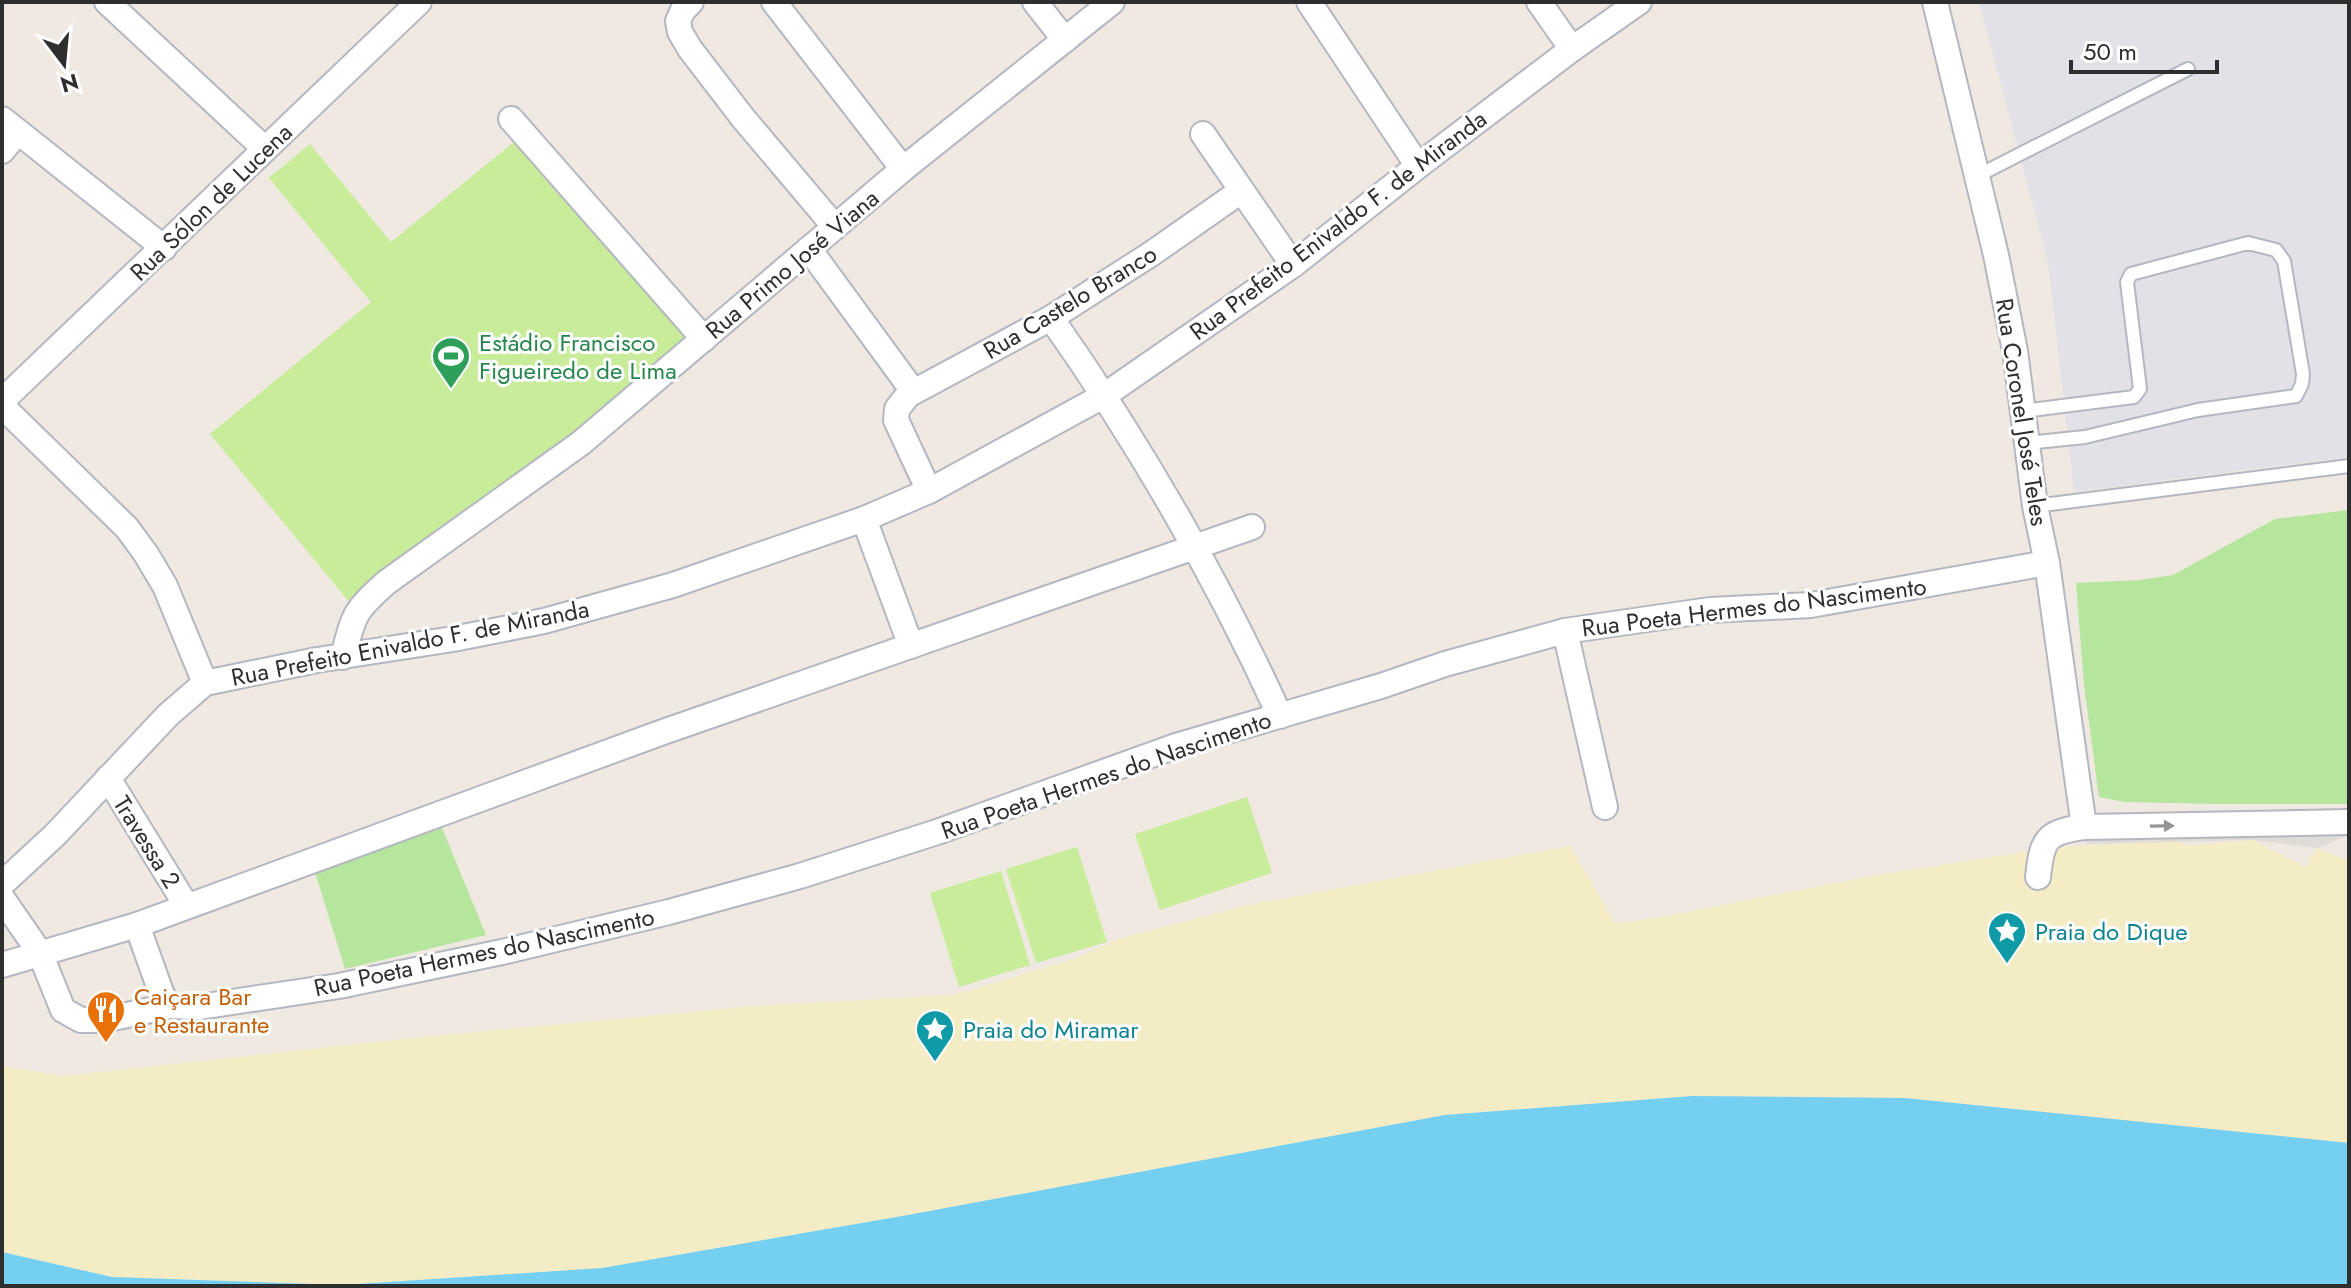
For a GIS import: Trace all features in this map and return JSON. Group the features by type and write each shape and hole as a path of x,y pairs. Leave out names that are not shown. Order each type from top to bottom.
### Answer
{"street":[{"path":"107,2 265,149"},
{"name":"Rua Sólon de Lucena","path":"2,403 419,2"},
{"path":"774,2 903,169"},
{"path":"1035,2 1065,40"},
{"name":"Rua Primo José Viana","path":"343,657 360,605 387,582 581,443 903,169 1112,2"},
{"path":"1309,2 1418,166"},
{"path":"1539,2 1572,49"},
{"name":"Rua Prefeito Enivaldo F. de Miranda","path":"2,884 55,835 168,715 205,683 544,621 673,585 864,519 929,491 1105,395 1293,265 1418,166 1639,2"},
{"name":"Rua Coronel José Teles","path":"1935,2 2007,305 2084,827"},
{"path":"685,12 680,32 690,49 743,118 835,227"},
{"path":"511,119 704,339"},
{"path":"2,151 10,126 164,248"},
{"path":"1203,134 1293,265"},
{"name":"Rua Castelo Branco","path":"905,400 1051,318 1241,191"},
{"path":"809,249 905,400 898,426 929,491"},
{"path":"1051,318 1105,395 1196,548 1244,636 1280,716"},
{"path":"2,403 127,528 146,554 165,586 205,683"},
{"path":"864,519 911,646"},
{"path":"2,965 137,925 649,737 1252,527"},
{"name":"Rua Poeta Hermes do Nascimento","path":"2,898 40,953 63,1010 81,1020 103,1020 170,1006 199,1007 415,972 669,912 800,876 924,836 1176,746 1565,631 1710,610 1811,605 2047,563"},
{"path":"1565,631 1605,807"},
{"name":"Travessa 2","path":"108,778 186,905"},
{"path":"2038,877 2041,855 2048,840 2059,830 2349,822"},
{"path":"137,925 162,995 170,1006"}],"lane":[{"path":"1977,176 2188,69"},
{"path":"2023,411 2134,397 2140,389 2128,295 2127,282 2131,274 2248,243 2276,250 2284,261 2303,374 2296,396 2198,410 2085,437 2027,443"},
{"path":"2035,506 2349,466"}],"shaded area":[{"path":"1979,2 2349,2 2349,457 2074,492 2048,262"},
{"path":"2349,829 2349,835 2317,848 2253,840 2086,844 2086,839"}],"green space":[{"name":"Estádio Francisco Figueiredo de Lima","path":"520,137 693,345 361,616 210,434 371,302 269,178 310,144 391,242"},
{"path":"2349,510 2349,804 2125,802 2099,797 2084,685 2076,583 2173,575 2275,519"},
{"path":"1247,797 1272,873 1160,910 1135,834"},
{"path":"442,828 486,935 345,969 315,872"},
{"path":"1077,847 1107,942 1036,963 1006,869"},
{"path":"1001,871 1030,965 959,987 930,893"}],"sand":[{"name":"Praia do Miramar","path":"2253,840 2306,867 2317,848 2349,861 2349,1143 1905,1098 1692,1096 1445,1115 908,1215 602,1268 342,1285 112,1277 2,1252 2,1066 63,1076 423,1037 755,1006 953,995 1074,959 1121,938 1253,904 1570,846 1615,923 1656,918 1882,874 2058,847 2178,841 2186,846"}],"water":[{"path":"1692,1096 1905,1098 2349,1143 2349,1286 2,1286 2,1252 112,1277 342,1285 602,1268 908,1215 1445,1115"}],"place":[{"name":"Estádio Francisco Figueiredo de Lima","path":"451,390"},
{"name":"Praia do Dique","path":"2007,965"},
{"name":"Caiçara Bar e Restaurante","path":"106,1044"},
{"name":"Praia do Miramar","path":"935,1063"}]}
